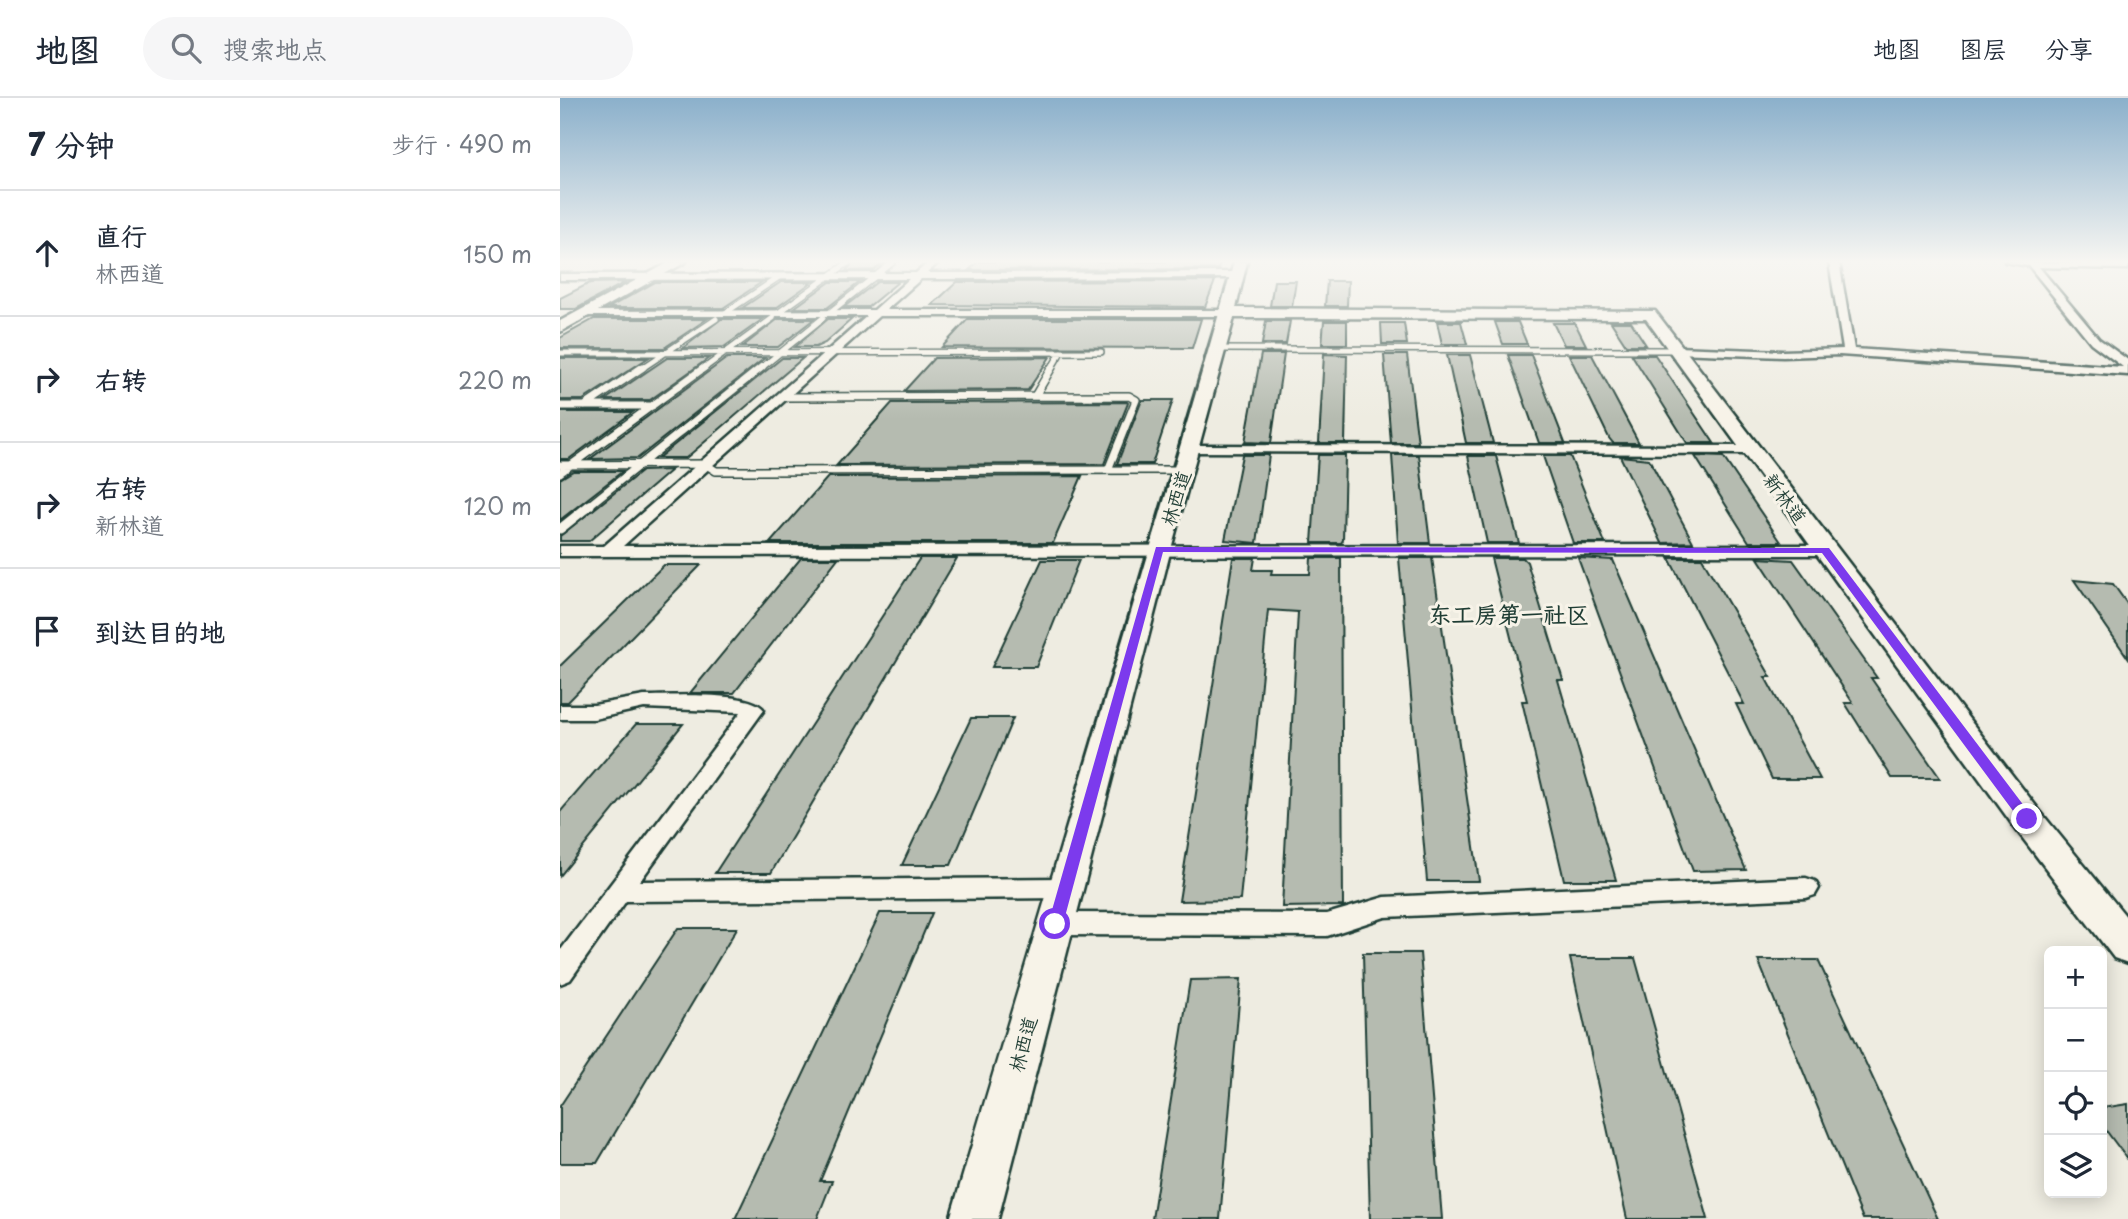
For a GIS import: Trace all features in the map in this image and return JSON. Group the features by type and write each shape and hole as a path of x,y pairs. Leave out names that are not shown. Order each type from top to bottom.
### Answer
{"street":[{"path":"560,327 583,314"},
{"path":"580,316 1206,318 1220,314"},
{"name":"林西道","path":"974,1219 1159,549 1219,349 1221,314"},
{"name":"新林道","path":"1650,314 2027,819 2128,947"},
{"path":"1843,314 1849,353"},
{"path":"2073,314 2095,341 2128,365"},
{"path":"609,550 873,315"},
{"path":"1676,349 1783,354 1849,353 2128,371"},
{"path":"1186,459 1751,450"},
{"path":"560,551 1825,550"},
{"path":"560,712 594,712 644,702 740,704 754,710 560,972"},
{"path":"619,891 1065,888"},
{"path":"1055,924 1327,925 1385,906 1807,888"}],"lane":[{"path":"585,406 724,314"},
{"path":"560,529 826,315"},
{"path":"560,472 775,316"},
{"path":"1219,349 1676,349"},
{"path":"1035,397 1061,352"},
{"path":"560,354 1101,352"},
{"path":"781,397 1129,396 1136,400 1108,470"},
{"path":"560,406 652,406"},
{"path":"560,416 575,406"},
{"path":"560,465 705,464 716,471 1108,470 1186,459"}],"building":[{"path":"594,319 707,319 664,348 560,348 560,338"},
{"path":"721,319 763,319 724,347 683,348"},
{"path":"778,319 814,319 778,347 742,347"},
{"path":"828,319 852,319 825,343 816,347 795,347"},
{"path":"968,319 1201,319 1192,348 942,347"},
{"path":"1266,321 1290,321 1286,344 1262,344"},
{"path":"1324,321 1347,321 1347,344 1322,344"},
{"path":"1437,322 1461,322 1467,344 1442,344"},
{"path":"1495,322 1518,322 1527,344 1503,344"},
{"path":"1611,322 1631,322 1646,345 1626,345"},
{"path":"1381,323 1404,323 1407,344 1382,344"},
{"path":"1553,323 1575,323 1586,345 1564,345"},
{"path":"1261,354 1284,354 1271,443 1245,442"},
{"path":"1324,354 1347,355 1345,443 1319,443"},
{"path":"1384,355 1407,355 1418,443 1391,443"},
{"path":"1447,355 1470,355 1493,443 1466,443"},
{"path":"1508,355 1531,355 1565,443 1539,443"},
{"path":"1569,355 1592,355 1639,443 1613,443 1609,438"},
{"path":"1632,355 1655,355 1714,443 1687,443"},
{"path":"1050,357 1028,390 904,391 934,358"},
{"path":"560,358 648,358 583,400 560,400"},
{"path":"667,358 709,358 650,400 605,400"},
{"path":"727,358 765,358 638,458 590,459"},
{"path":"782,358 803,358 686,458 658,458"},
{"path":"1142,400 1173,400 1152,464 1117,464"},
{"path":"892,403 1128,403 1104,464 837,465"},
{"path":"560,412 633,412 569,459 560,459"},
{"path":"1242,455 1269,455 1257,543 1225,540"},
{"path":"1318,455 1345,455 1341,543 1312,543"},
{"path":"1392,455 1419,455 1430,543 1398,543"},
{"path":"1468,456 1496,456 1519,543 1487,543"},
{"path":"1543,456 1570,456 1605,543 1573,543"},
{"path":"1620,456 1649,459 1693,542 1662,543"},
{"path":"1695,456 1723,457 1781,542 1749,542"},
{"path":"671,470 589,541 560,541 560,536 642,471"},
{"path":"573,471 623,471 560,520 560,479"},
{"path":"1082,476 1053,543 770,543 828,477"},
{"path":"801,558 838,558 734,693 690,693"},
{"path":"920,558 957,558 771,873 715,873"},
{"path":"1233,558 1255,558 1253,570 1272,570 1271,574 1310,574 1311,558 1341,558 1343,906 1282,907 1298,612 1268,610 1240,900 1179,901"},
{"path":"1399,558 1432,558 1479,881 1427,881"},
{"path":"1491,558 1523,558 1527,562 1563,680 1558,680 1616,880 1564,880 1522,701 1527,701"},
{"path":"1578,558 1613,560 1746,870 1693,871"},
{"path":"1669,558 1702,558 1771,677 1765,677 1820,779 1772,779 1736,704 1744,704"},
{"path":"1758,558 1793,560 1877,678 1871,678 1940,778 1892,778 1845,703 1853,703"},
{"path":"1042,560 1079,560 1036,667 992,667"},
{"path":"664,565 701,565 568,702 560,702 560,666"},
{"path":"2074,580 2113,584 2128,605 2128,658"},
{"path":"971,718 1013,718 951,865 902,865"},
{"path":"636,724 683,724 560,876 560,812"},
{"path":"880,913 932,913 820,1181 832,1181 817,1219 735,1219"},
{"path":"678,928 737,928 597,1163 560,1163 560,1106"},
{"path":"1363,953 1420,953 1442,1219 1370,1219"},
{"path":"1570,958 1635,958 1708,1219 1627,1219"},
{"path":"1758,960 1818,960 1938,1219 1863,1219"},
{"path":"1241,979 1220,1219 1152,1219 1190,980"},
{"path":"2128,1104 2128,1160 2107,1132 2107,1107"}],"district":[{"name":"东工房第一社区","path":"1509,613"}],"route":[{"path":"1055,924 1159,549 1825,550 2027,819"}]}
